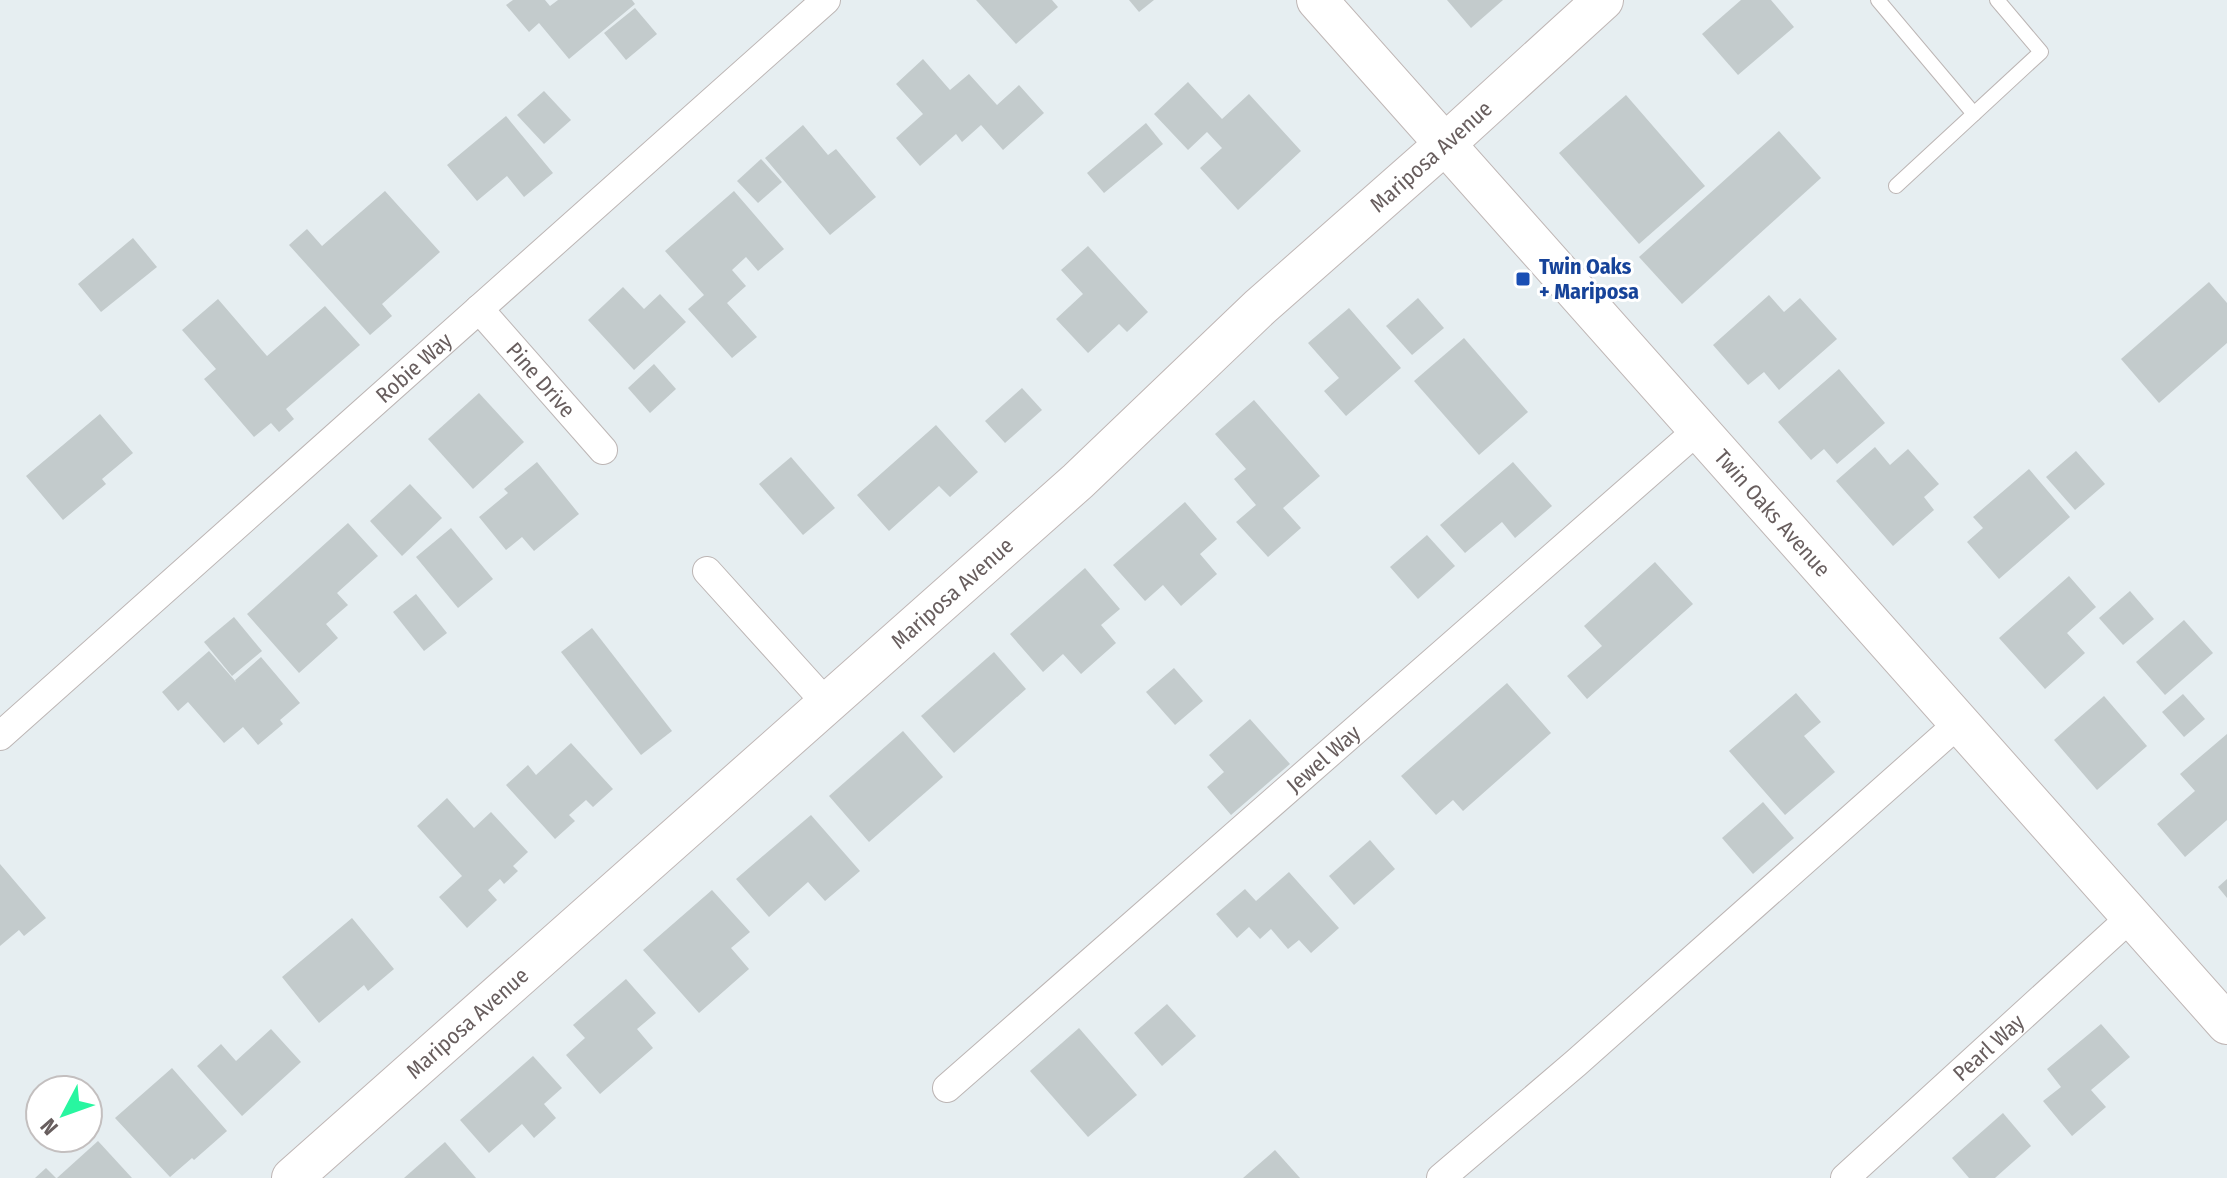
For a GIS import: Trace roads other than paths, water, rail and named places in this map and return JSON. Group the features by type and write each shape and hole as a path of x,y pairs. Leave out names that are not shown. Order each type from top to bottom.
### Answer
{"street":[{"name":"Robie Way","path":"0,736 826,0"},
{"name":"Twin Oaks Avenue","path":"1317,0 2227,1024"},
{"name":"Mariposa Avenue","path":"292,1178 1078,481 1260,307 1603,0"},
{"name":"Pine Drive","path":"479,309 603,450"},
{"name":"Jewel Way","path":"947,1088 1699,429"},
{"path":"707,571 828,705"},
{"path":"1441,1178 1576,1063 1959,723"},
{"name":"Pearl Way","path":"1845,1178 2131,917"}],"lane":[{"path":"1878,0 1974,114"},
{"path":"1896,186 2041,52 1997,0"}],"place":[{"name":"Twin Oaks + Mariposa","path":"1523,279"}]}
